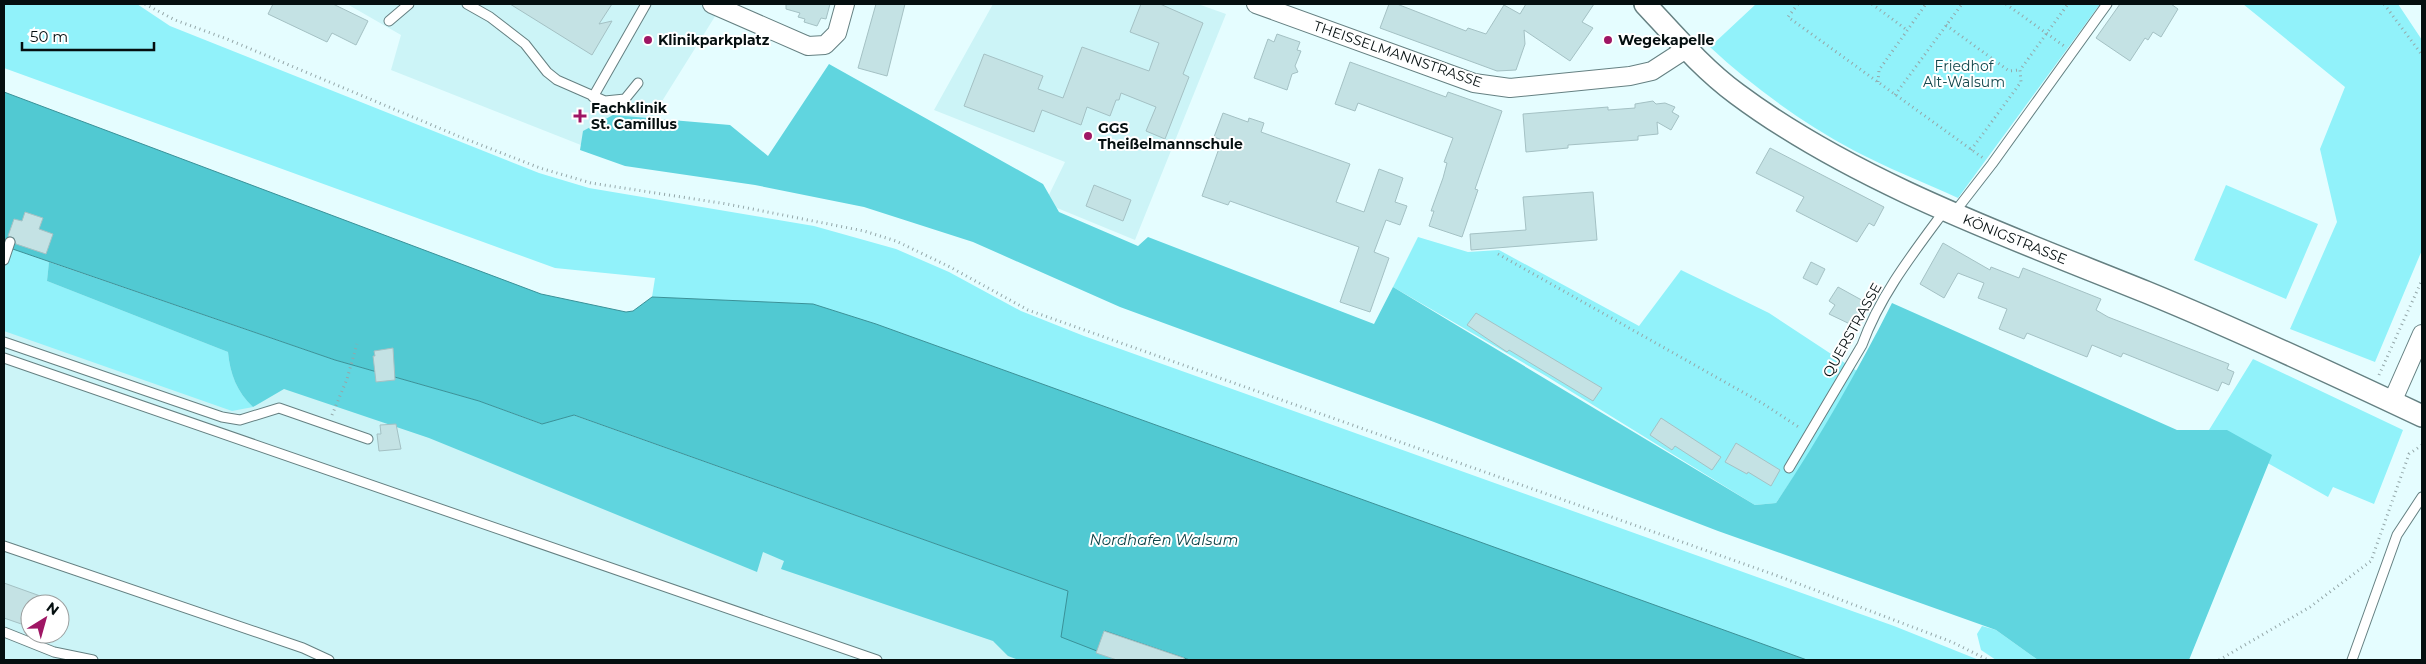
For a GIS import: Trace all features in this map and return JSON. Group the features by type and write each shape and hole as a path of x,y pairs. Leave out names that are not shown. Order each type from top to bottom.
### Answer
{"street":[{"path":"712,4 808,46 825,45 837,33 845,4"},
{"name":"THEISSELMANNSTRASSE","path":"1256,4 1474,83 1510,88 1630,76 1652,71 1686,49"},
{"name":"KÖNIGSTRASSE","path":"1645,4 1686,49 1734,92 1779,124 1848,163 1949,211 2169,301 2422,416"},
{"path":"2392,402 2422,334"}],"lane":[{"path":"388,21 409,4"},
{"path":"467,4 490,17 525,44 547,72 557,80 604,100 625,99 638,83"},
{"path":"594,97 646,4"},
{"name":"QUERSTRASSE","path":"1789,468 1862,345 1869,325 1902,268 1949,211 1992,164 2106,4"},
{"path":"4,260 10,242"},
{"path":"4,342 222,417 240,420 279,408 368,439"},
{"path":"4,358 216,433 278,452 877,660"},
{"path":"216,433 222,417"},
{"path":"2352,660 2397,535 2422,497"},
{"path":"4,546 303,648 329,660"},
{"path":"4,632 54,652 93,660"}],"path":[{"path":"146,4 175,20 227,39 458,136 540,168 591,183 727,204 864,231 896,241 950,267 1028,310 1458,460 1778,576 1952,642 1988,660"},
{"path":"1798,4 1788,17 1992,164"},
{"path":"1872,4 1907,30"},
{"path":"1878,82 1879,70 1926,4"},
{"path":"1895,95 1962,4"},
{"path":"2006,4 2072,52"},
{"path":"1971,150 2021,82 2020,70 2068,4"},
{"path":"2384,4 2422,55"},
{"path":"1946,25 2009,71 2020,70"},
{"path":"1498,254 1762,403 1809,434"},
{"path":"2371,392 2422,280"},
{"path":"338,402 356,344"},
{"path":"2218,660 2310,606 2371,561 2409,454 2422,445"}],"shaded area":[{"name":"Fachklinik St. Camillus","path":"347,4 706,4 719,10 624,162 391,70 401,35"},
{"name":"GGS Theißelmannschule","path":"993,4 1198,4 1226,14 1135,240 1045,203 1065,162 934,110"},
{"path":"829,64 1043,184 1059,212 1138,246 1148,237 1374,324 1393,287 1755,505 1776,503 1837,405 1892,303 2177,430 2227,430 2272,455 2189,660 2038,660 1996,630 1718,531 1434,422 1120,307 973,242 864,207 755,185 625,166 580,150 583,131 613,115 730,125 768,156"},
{"path":"4,246 335,360 479,401 541,424 573,415 1068,591 1061,637 1104,631 1190,660 4,660"},
{"path":"49,262 335,360 479,401 541,424 573,415 1068,591 1097,653 1117,660 1019,660 1008,656 993,641 781,569 784,561 763,552 757,572 429,438 284,389 253,407 235,382 230,368 228,352 47,281"}],"green space":[{"path":"4,4 137,4 170,26 539,173 589,188 814,226 896,249 949,272 1021,311 1084,336 1894,626 1979,660 1807,660 876,324 813,304 652,297 655,278 555,268 4,68"},
{"name":"Friedhof Alt-Walsum","path":"1756,4 2100,4 1958,198 1866,157 1815,128 1760,90 1710,47"},
{"path":"2243,4 2398,4 2422,40 2422,250 2375,362 2290,329 2337,222 2320,149 2345,87"},
{"path":"2226,185 2318,224 2286,299 2194,260"},
{"path":"1418,237 1468,252 1499,250 1639,326 1681,270 1769,313 1857,371 1807,457 1776,503 1755,505 1546,376 1393,287"},
{"path":"4,246 49,262 47,281 228,352 230,368 235,382 253,407 232,411 4,331"},
{"path":"2253,359 2403,430 2374,504 2333,487 2328,497 2209,430"},
{"path":"1982,626 1996,630 2038,660 1996,660 1981,650 1977,634"}],"water":[{"name":"Nordhafen Walsum","path":"4,92 541,294 626,312 633,311 652,297 813,304 876,324 1807,660 1190,660 1105,631 1097,651 1061,637 1068,591 574,415 542,424 479,401 335,360 4,246"}],"building":[{"path":"273,4 333,4 368,21 356,45 332,33 327,42 268,14"},
{"path":"510,4 612,4 599,24 612,21 592,55"},
{"path":"786,4 830,4 826,19 821,18 817,26 804,22 805,19 798,17 800,13 786,9"},
{"path":"876,4 905,4 887,76 858,68"},
{"path":"1141,4 1160,4 1203,23 1183,74 1189,77 1165,139 1146,131 1156,107 1121,93 1110,116 1087,107 1081,125 1042,110 1034,132 964,106 984,54 1043,76 1038,89 1063,98 1082,47 1149,71 1159,43 1130,32"},
{"path":"1389,4 1397,4 1466,31 1468,28 1486,34 1504,5 1520,14 1526,4 1594,4 1582,22 1593,28 1570,61 1524,30 1525,44 1516,70 1497,71 1380,28"},
{"path":"2120,4 2171,4 2178,9 2161,37 2153,32 2148,40 2145,38 2130,61 2096,38"},
{"path":"1277,34 1300,42 1297,50 1301,51 1295,66 1298,72 1292,74 1287,90 1254,78 1268,39 1274,42"},
{"path":"1350,62 1446,97 1448,92 1502,111 1475,189 1478,190 1462,237 1429,226 1434,211 1431,211 1447,163 1444,162 1453,138 1358,103 1355,111 1335,104"},
{"path":"1653,101 1656,104 1665,103 1675,107 1672,112 1679,116 1671,130 1657,122 1658,134 1638,136 1638,140 1568,145 1568,148 1526,152 1523,114 1608,107 1608,110 1635,108 1635,104"},
{"path":"1223,113 1248,122 1249,118 1264,123 1261,132 1350,164 1336,202 1364,212 1379,169 1403,178 1395,202 1407,206 1400,225 1386,220 1374,252 1389,258 1370,312 1340,302 1359,247 1230,201 1228,205 1202,196 1222,140 1214,137"},
{"path":"1770,148 1884,207 1874,226 1869,223 1857,242 1796,211 1804,197 1756,173"},
{"path":"1094,185 1131,200 1123,221 1086,206"},
{"path":"1593,192 1597,240 1471,250 1470,234 1526,230 1523,197"},
{"path":"25,212 43,218 39,229 53,234 46,254 16,244 14,238 8,236 14,219 22,221"},
{"path":"1943,243 1990,270 1991,267 2019,278 2023,268 2101,299 2096,310 2108,317 2229,364 2227,369 2234,372 2229,385 2222,382 2218,391 2123,353 2121,357 2092,345 2087,357 2027,333 2024,339 1999,329 2007,309 1978,298 1984,283 1958,273 1944,298 1920,284"},
{"path":"1811,262 1825,269 1817,285 1803,278"},
{"path":"1838,287 1867,303 1852,325 1829,314 1835,305 1829,301"},
{"path":"1476,313 1602,388 1593,401 1509,350 1507,352 1467,325"},
{"path":"393,348 395,380 376,382 374,351"},
{"path":"1661,418 1721,457 1712,470 1675,446 1672,450 1650,435"},
{"path":"396,424 401,449 379,451 377,434 381,434 380,425"},
{"path":"1736,443 1780,470 1771,486 1748,472 1747,474 1725,462"},
{"path":"4,583 35,594 20,594 20,624 4,618"},
{"path":"1104,631 1184,658 1184,660 1117,660 1096,653"}],"place":[{"name":"Klinikparkplatz","path":"648,40"},
{"name":"Wegekapelle","path":"1608,40"},
{"name":"Fachklinik St. Camillus","path":"580,116"},
{"name":"GGS Theißelmannschule","path":"1088,136"}]}
